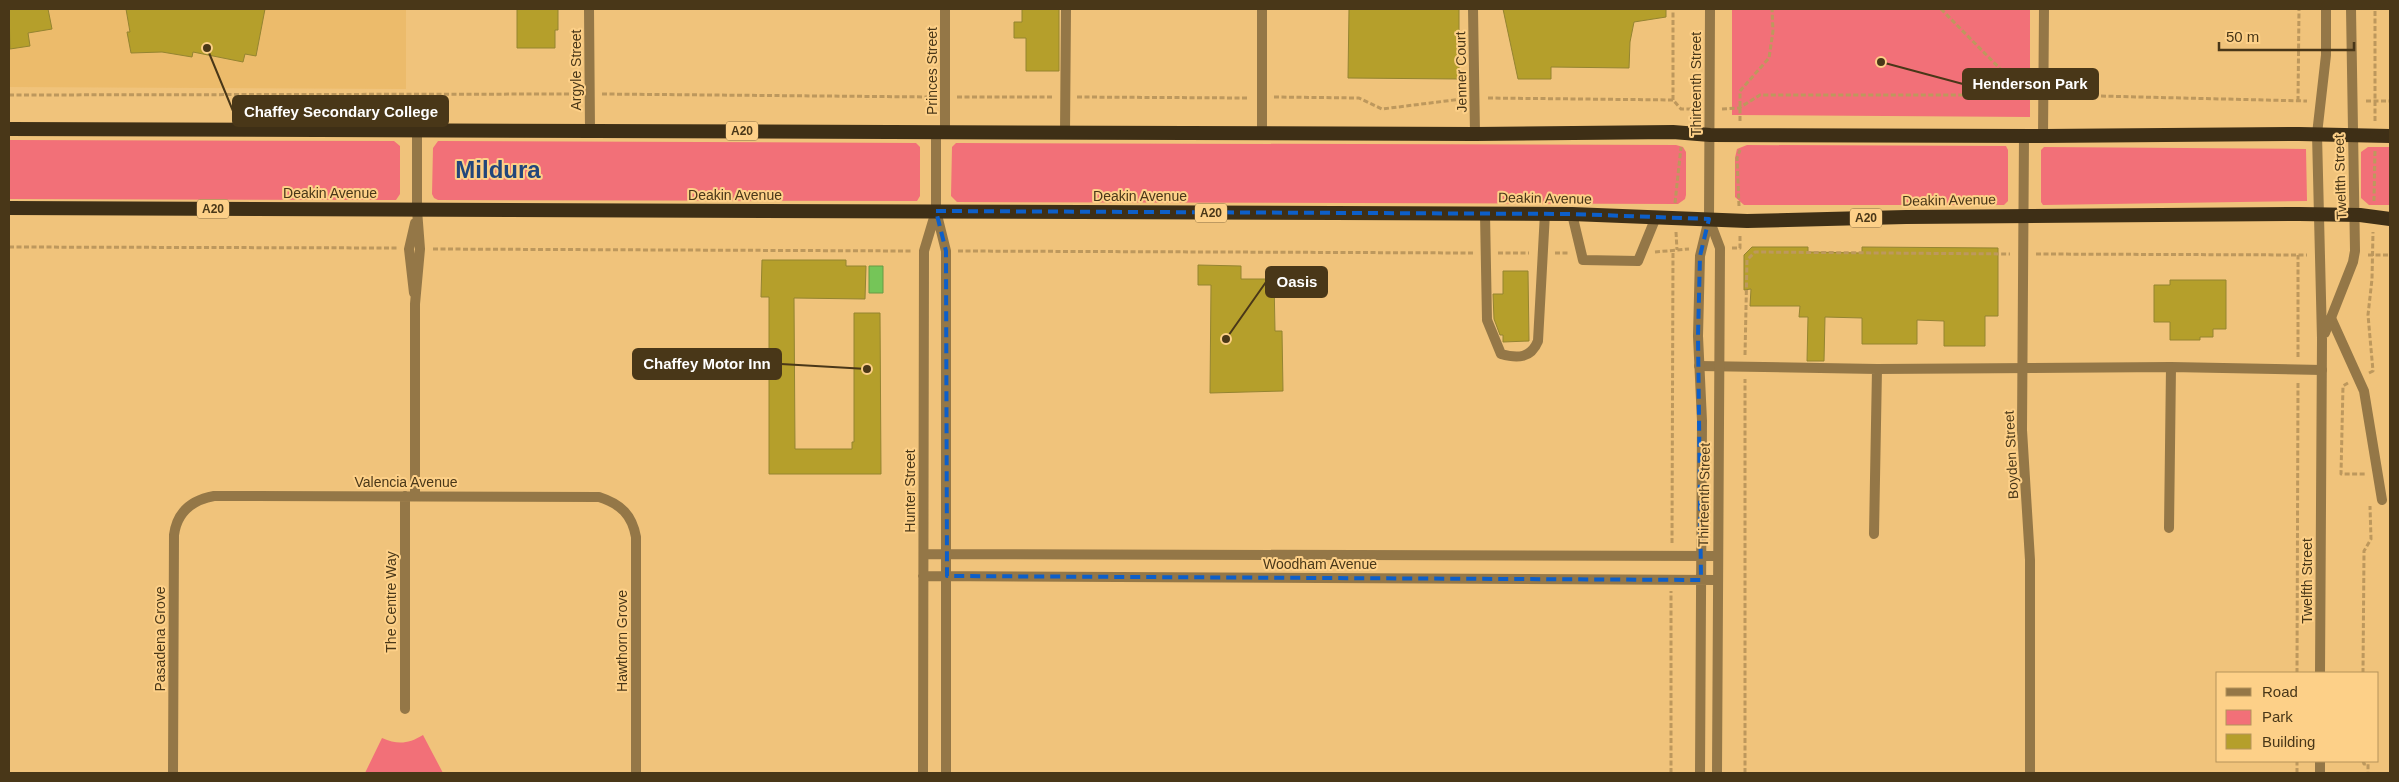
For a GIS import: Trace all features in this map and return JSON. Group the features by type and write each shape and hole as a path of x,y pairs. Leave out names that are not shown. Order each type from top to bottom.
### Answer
{"highway":[{"name":"A20","path":"9,129 1475,134 1681,132 1710,135 2043,136 2318,134 2390,136"},
{"name":"Deakin Avenue","path":"9,208 1572,214 1739,220 2318,214 2390,218"}],"street":[{"name":"Argyle Street","path":"589,9 590,130"},
{"name":"Princes Street","path":"941,132 946,97 945,9"},
{"path":"1065,132 1066,9"},
{"path":"1262,9 1262,133"},
{"name":"Jenner Court","path":"1473,9 1476,98 1475,134"},
{"name":"Thirteenth Street","path":"1700,773 1702,421 1699,366 1702,247 1708,219 1710,9"},
{"path":"2043,136 2044,9"},
{"name":"Twelfth Street","path":"2320,672 2322,339 2321,255 2318,214 2318,134 2326,55 2326,9"},
{"name":"Twelfth Street","path":"2322,339 2353,262 2355,215 2351,9"},
{"name":"The Centre Way","path":"405,709 417,210 417,131"},
{"name":"Hunter Street","path":"923,773 924,251 936,211 941,132"},
{"name":"Boyden Street","path":"2024,136 2023,465 2030,560 2030,773"},
{"name":"Hunter Street","path":"936,211 946,251 946,773"},
{"path":"1485,214 1487,320 1501,354 1513,358 1525,356 1534,350 1538,341 1545,214"},
{"path":"1572,214 1583,260 1601,261 1638,261 1656,217"},
{"name":"Thirteenth Street","path":"1708,219 1720,248 1717,773"},
{"path":"2331,318 2364,391 2370,418 2382,500"},
{"path":"1699,366 1745,365 1877,369 2170,368 2322,370"},
{"path":"2169,528 2170,368"},
{"path":"1874,534 1877,369"},
{"name":"Valencia Avenue","path":"186,508 194,502 214,496 599,496 626,511"},
{"name":"Pasadena Grove","path":"173,773 174,535 175,525 186,508"},
{"name":"Hawthorn Grove","path":"626,511 631,519 636,537 636,773"},
{"name":"Woodham Avenue","path":"924,554 1717,556"},
{"name":"Woodham Avenue","path":"923,576 1717,580"}],"path":[{"path":"1672,556 1675,250 1681,132 1681,109 1673,100 1673,9"},
{"path":"1740,248 1737,158 1742,146 1739,108 1740,92 1769,58 1773,31 1772,9"},
{"path":"1941,9 2027,95"},
{"path":"2298,101 2299,9"},
{"path":"2368,483 2368,474 2341,474 2343,386 2374,370 2368,315 2372,279 2374,218 2375,9"},
{"path":"9,95 589,94 1261,97 1359,98 1382,109 1476,98 1673,100"},
{"path":"1681,109 1739,108 1760,95 2043,95 2320,101"},
{"path":"2375,101 2390,101"},
{"path":"9,247 924,251"},
{"path":"1642,254 1702,247"},
{"path":"946,251 1581,253"},
{"path":"1745,773 1745,365 1747,260 1755,252 2011,254"},
{"path":"2023,254 2321,255"},
{"path":"2297,672 2298,255"},
{"path":"2364,672 2364,551 2372,539 2370,502"},
{"path":"1671,580 1671,773"},
{"path":"2363,762 2364,764 2368,764 2368,773"}],"highlighted area":[{"path":"936,211 1572,214 1709,219 1700,256 1698,336 1701,580 947,576 946,251"}],"shaded area":[{"path":"9,9 406,9 406,89 9,87"},
{"path":"869,266 883,266 883,293 869,293"}],"green space":[{"path":"1732,9 2030,9 2030,117 1732,115"},
{"path":"9,140 394,141 400,146 400,194 396,200 9,199"},
{"path":"438,141 916,143 920,147 920,196 917,201 438,200 432,194 433,148"},
{"path":"956,143 1676,145 1683,147 1686,152 1686,195 1685,199 1678,204 957,202 951,196 952,147"},
{"path":"1747,145 2006,146 2008,150 2008,201 2004,205 1744,205 1735,197 1735,158 1737,149"},
{"path":"2044,147 2306,149 2307,201 2043,205 2041,202 2041,150"},
{"path":"2368,147 2390,147 2390,205 2369,205 2361,198 2361,152"},
{"path":"423,735 443,773 365,773 382,738 393,742 403,742"}],"building":[{"path":"9,9 48,9 52,29 28,33 30,46 10,49"},
{"path":"126,9 265,9 256,56 245,54 243,62 193,52 192,57 162,52 131,53 127,32 130,32"},
{"path":"517,9 558,9 558,30 555,30 555,48 517,48"},
{"path":"1022,9 1059,9 1059,71 1026,71 1026,38 1014,38 1014,22 1022,22"},
{"path":"1349,9 1459,9 1459,79 1348,78"},
{"path":"1503,9 1666,9 1666,17 1634,22 1630,42 1629,68 1551,67 1551,79 1518,79"},
{"path":"1752,247 1808,247 1808,252 1862,253 1862,247 1998,248 1998,316 1985,316 1985,346 1944,346 1944,321 1917,320 1917,344 1862,344 1862,318 1825,317 1824,361 1807,361 1808,317 1799,317 1800,306 1750,306 1751,289 1744,290 1744,255"},
{"path":"762,260 846,260 846,266 866,266 865,299 794,298 795,449 852,449 852,442 854,442 854,313 880,313 881,474 769,474 769,297 761,297"},
{"path":"1198,265 1241,266 1241,279 1274,279 1275,331 1282,331 1283,391 1210,393 1211,285 1198,285"},
{"path":"1503,271 1528,271 1529,341 1503,342 1503,335 1500,335 1494,319 1493,294 1503,294"},
{"path":"2170,280 2226,280 2226,329 2213,329 2213,337 2200,337 2200,340 2170,340 2170,322 2154,322 2154,285 2170,285"}],"place":[{"name":"Chaffey Secondary College","path":"207,48"},
{"name":"Henderson Park","path":"1881,62"},
{"name":"Oasis","path":"1226,339"},
{"name":"Chaffey Motor Inn","path":"867,369"}],"district":[{"name":"Mildura","path":"498,170"}]}
